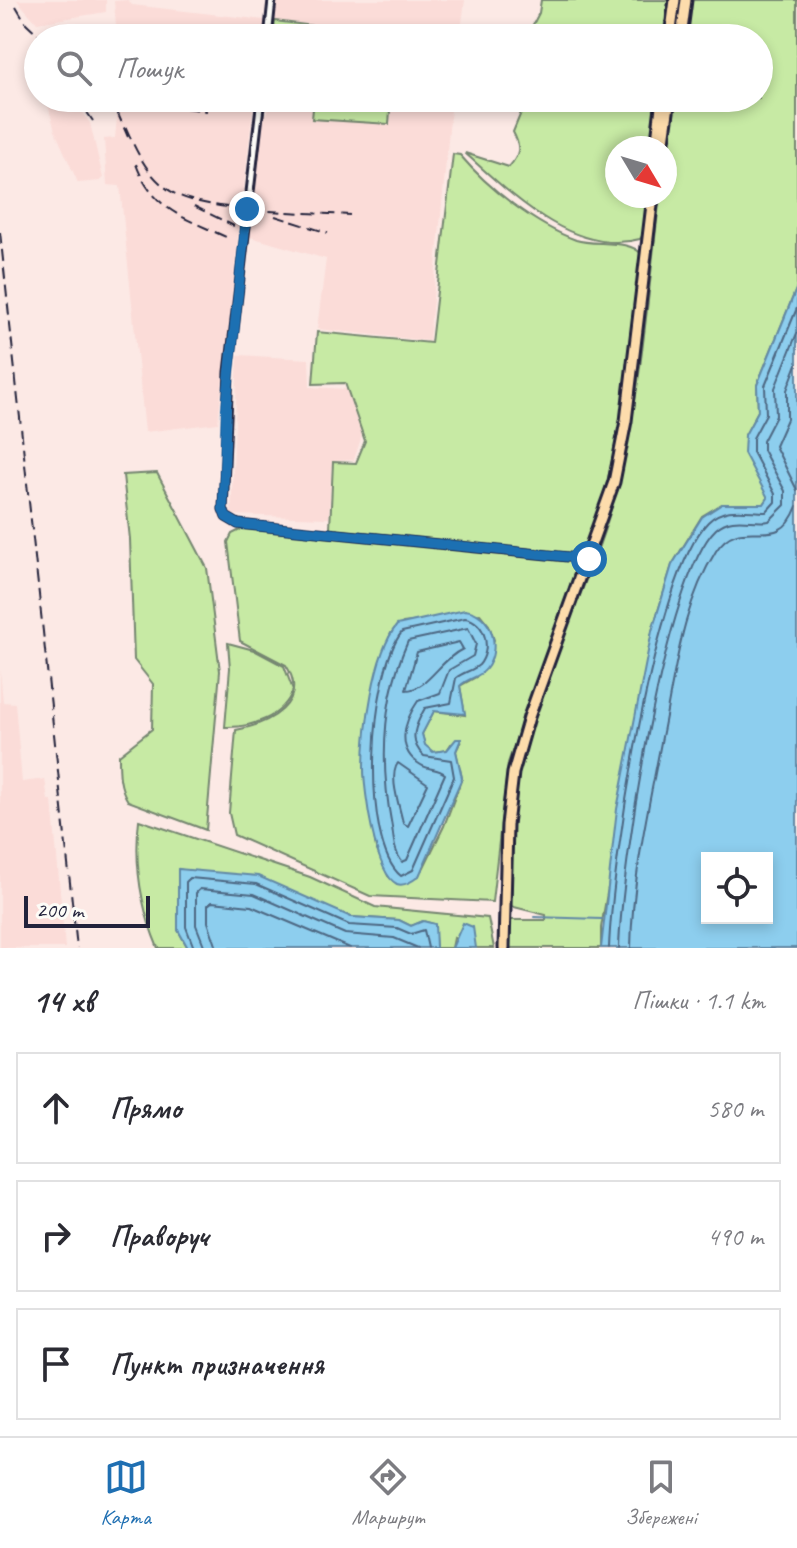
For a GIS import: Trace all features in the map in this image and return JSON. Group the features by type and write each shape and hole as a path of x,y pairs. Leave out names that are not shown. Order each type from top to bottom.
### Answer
{"highway":[{"path":"672,24 675,0"},
{"path":"681,24 685,0"},
{"path":"657,136 660,112"},
{"path":"665,136 668,112"},
{"path":"504,948 507,825 513,773 529,717 589,559 620,450 653,208"}],"street":[{"path":"269,24 272,0"},
{"path":"259,112 227,397 223,509 226,517 238,524 589,559"}],"shaded area":[{"path":"17,0 106,0 106,12 37,23"},
{"path":"128,0 132,5 265,20 265,24 116,24 114,1"},
{"path":"276,0 465,0 462,24 297,24 275,21"},
{"path":"50,112 83,112 90,123 103,178 100,181 78,183"},
{"path":"118,112 252,112 218,423 145,432 120,186 107,185 104,139 115,138"},
{"path":"313,112 312,119 389,123 390,112 451,112 429,341 317,329 326,259 247,236 262,114"},
{"path":"238,355 309,359 310,387 347,389 362,435 354,460 332,461 329,518 231,515"},
{"path":"0,670 3,702 15,703 22,782 45,779 48,800 52,800 65,948 0,948"}],"green space":[{"path":"541,0 668,0 665,24 533,24"},
{"path":"688,0 797,0 797,287 757,385 758,411 745,435 768,498 764,504 722,504 702,516 672,565 652,631 601,928 601,948 508,948 509,920 546,920 546,915 510,906 514,794 536,708 602,538 623,466 637,390 659,208 677,208 677,136 668,136 672,112 773,112 773,24 685,24"},
{"path":"313,112 390,112 389,124 312,119"},
{"path":"521,112 655,112 652,136 605,136 605,208 646,208 644,233 640,239 615,242 591,239 567,230 522,203 465,153 509,167 518,150 513,132"},
{"path":"453,154 460,155 484,180 529,215 560,233 584,242 629,246 641,254 630,362 612,460 590,535 578,554 330,529 333,462 356,463 365,441 345,383 313,384 317,332 431,343"},
{"path":"157,473 207,568 220,671 206,830 128,801 120,779 119,755 152,729 153,684 134,660 130,539 123,475"},
{"path":"244,528 569,559 578,563 508,763 492,902 370,896 234,835 229,813 236,730 273,717 289,701 293,690 286,665 240,641 228,542 232,534","holes":["480,614 489,625 494,640 476,677 460,686 465,715 434,711 422,734 425,746 433,752 447,750 451,744 460,743 456,751 462,778 423,869 397,884 388,876 376,848 364,771 377,672 391,633 403,623"]},
{"path":"228,643 254,650 284,666 293,690 282,707 256,723 225,727 230,668"},
{"path":"139,820 310,877 375,907 488,918 494,948 476,948 454,938 452,948 436,948 434,924 423,921 411,926 399,920 351,917 307,899 179,869 178,930 188,948 158,948 140,886 137,853"}],"water":[{"path":"797,287 797,948 601,948 617,809 652,631 672,565 702,517 722,504 764,504 768,498 744,453 745,435 758,411 757,385"},
{"path":"465,610 488,624 494,642 491,661 483,672 460,686 465,714 434,711 422,734 425,745 433,752 447,750 456,739 461,739 456,751 462,778 419,876 400,885 389,877 377,849 365,779 364,753 376,673 397,625"},
{"path":"178,869 258,876 351,917 399,920 411,926 423,921 435,924 436,948 188,948 178,930"},
{"path":"463,923 473,927 476,948 452,948"}],"waterway":[{"path":"534,917 602,919"}],"railway":[{"path":"16,6 27,24"},
{"path":"87,112 93,121"},
{"path":"116,112 128,137"},
{"path":"126,128 139,155 156,179 172,192 188,199 232,208 350,215"},
{"path":"136,164 143,180 162,203 185,218 228,238"},
{"path":"194,206 234,226"},
{"path":"275,216 328,233"},
{"path":"0,232 77,948"}],"route":[{"path":"247,209 226,409 223,509 226,517 238,524 589,559"}]}
